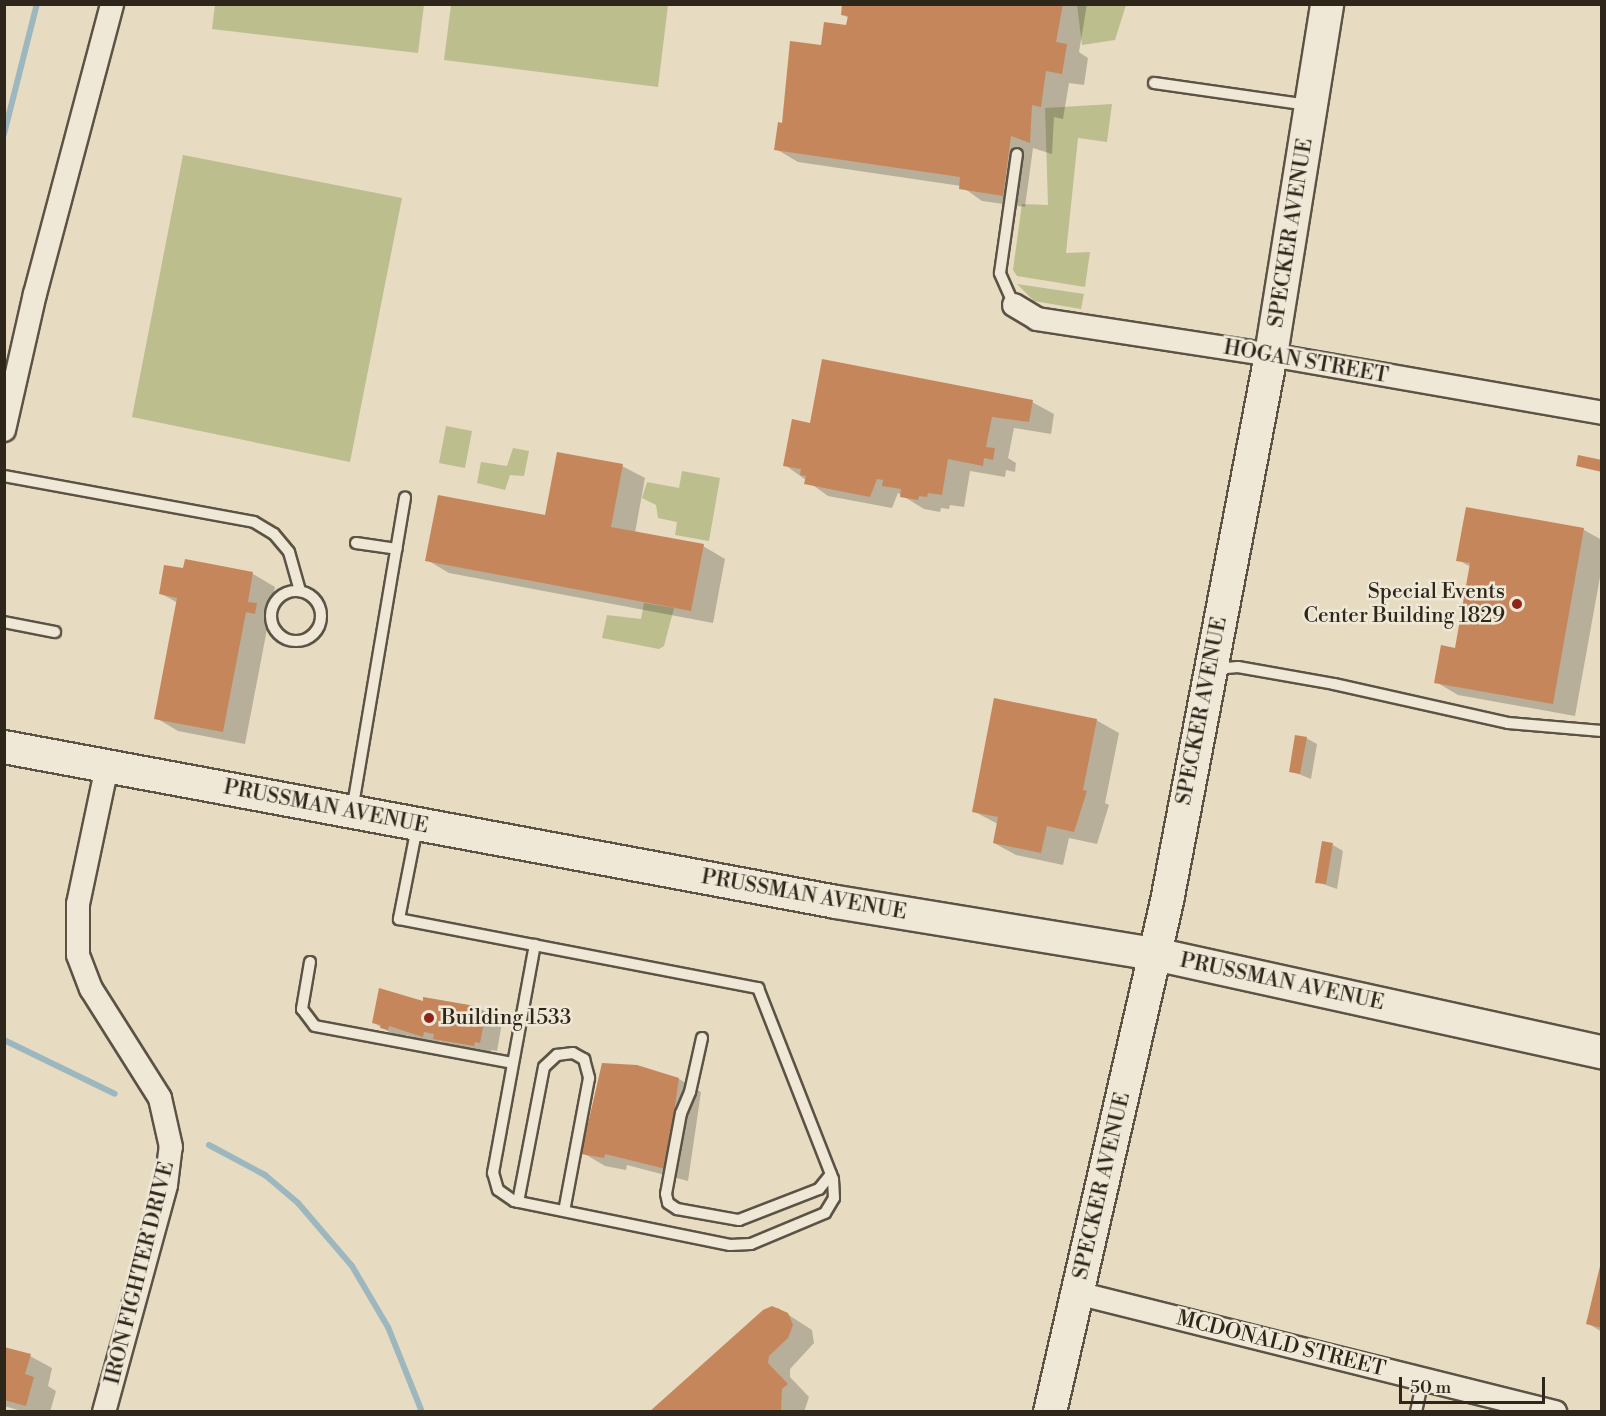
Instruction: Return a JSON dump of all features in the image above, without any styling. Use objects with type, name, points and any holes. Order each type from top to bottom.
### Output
[{"type":"street","points":[[4,430],[35,294],[112,4]]},
{"type":"street","name":"SPECKER AVENUE","points":[[1050,1412],[1155,954],[1271,355],[1328,4]]},
{"type":"street","name":"HOGAN STREET","points":[[1014,305],[1037,319],[1271,355],[1602,413]]},
{"type":"street","name":"PRUSSMAN AVENUE","points":[[4,747],[836,902],[1155,954],[1602,1052]]},
{"type":"street","name":"IRON FIGHTER DRIVE","points":[[104,1412],[166,1185],[171,1147],[159,1098],[91,989],[78,955],[78,904],[107,766]]},
{"type":"street","name":"MCDONALD STREET","points":[[1077,1293],[1555,1412]]},
{"type":"lane","points":[[1154,83],[1312,106]]},
{"type":"lane","points":[[1014,305],[1000,273],[1017,154]]},
{"type":"lane","points":[[4,476],[254,522],[274,534],[289,552],[300,591],[315,600],[320,621],[307,638],[290,640],[275,630],[271,612],[279,597],[300,591]]},
{"type":"lane","points":[[352,812],[405,498]]},
{"type":"lane","points":[[356,543],[397,549]]},
{"type":"lane","points":[[4,621],[55,632]]},
{"type":"lane","points":[[1209,672],[1238,667],[1334,684],[1508,723],[1602,731]]},
{"type":"lane","points":[[418,824],[399,919],[535,945],[758,988],[831,1174],[834,1198],[825,1213],[751,1244],[730,1245],[518,1202],[498,1190],[493,1173],[535,945]]},
{"type":"lane","points":[[310,962],[302,1009],[310,1024],[513,1064]]},
{"type":"lane","points":[[702,1038],[690,1092],[681,1113],[666,1194],[668,1203],[677,1209],[739,1220],[819,1189],[831,1174]]},
{"type":"lane","points":[[518,1202],[544,1067],[557,1055],[573,1053],[584,1059],[590,1078],[564,1211]]},
{"type":"lane","points":[[1416,1412],[1423,1379]]},
{"type":"green space","points":[[215,5],[424,5],[418,53],[212,29]]},
{"type":"green space","points":[[451,5],[668,5],[658,87],[444,60]]},
{"type":"green space","points":[[1077,5],[1126,5],[1115,40],[1082,45]]},
{"type":"green space","points":[[1112,104],[1107,142],[1078,138],[1066,253],[1090,252],[1085,287],[1017,276],[1013,270],[1022,204],[1048,205],[1045,108]]},
{"type":"green space","points":[[183,155],[402,198],[350,462],[132,417]]},
{"type":"green space","points":[[1017,284],[1084,294],[1081,309],[1034,301]]},
{"type":"green space","points":[[446,426],[472,431],[465,468],[439,463]]},
{"type":"green space","points":[[513,448],[529,451],[524,476],[510,475],[505,490],[477,483],[481,462],[507,466]]},
{"type":"green space","points":[[682,471],[720,478],[709,541],[675,535],[677,522],[658,518],[656,505],[642,498],[647,482],[679,488]]},
{"type":"green space","points":[[644,603],[674,608],[664,646],[659,649],[602,638],[607,615],[641,619]]},
{"type":"building","points":[[842,4],[1063,4],[1056,42],[1067,44],[1062,74],[1046,71],[1041,107],[1032,105],[1030,143],[1011,136],[1003,196],[959,189],[960,177],[774,150],[778,122],[782,123],[790,41],[821,45],[824,22],[846,25],[848,16],[841,15]]},
{"type":"building","points":[[822,359],[1033,400],[1029,422],[992,417],[986,447],[995,448],[993,460],[984,458],[983,466],[948,459],[942,495],[928,493],[927,497],[919,496],[918,500],[900,497],[901,489],[882,486],[883,480],[877,479],[870,497],[804,484],[806,476],[800,475],[801,469],[783,466],[792,419],[810,423]]},
{"type":"building","points":[[557,452],[623,464],[611,527],[704,544],[691,611],[425,561],[438,495],[545,515]]},
{"type":"building","points":[[1578,455],[1602,460],[1602,472],[1576,466]]},
{"type":"building","name":"Special Events Center Building 1829","points":[[1466,507],[1584,528],[1553,704],[1434,683],[1441,645],[1455,648],[1470,563],[1456,561]]},
{"type":"building","points":[[185,559],[253,572],[248,602],[257,603],[255,614],[246,612],[223,732],[154,719],[177,598],[159,594],[164,565],[183,568]]},
{"type":"building","points":[[994,698],[1097,719],[1083,790],[1087,791],[1074,832],[1047,826],[1041,853],[993,843],[998,817],[972,812]]},
{"type":"building","points":[[1295,735],[1307,737],[1300,774],[1289,772]]},
{"type":"building","points":[[1322,841],[1333,843],[1326,884],[1315,883]]},
{"type":"building","name":"Building 1533","points":[[379,988],[423,1001],[423,997],[481,1007],[480,1011],[486,1012],[480,1043],[475,1042],[474,1046],[433,1039],[434,1034],[424,1032],[423,1037],[389,1026],[388,1030],[380,1028],[381,1025],[372,1023]]},
{"type":"building","points":[[602,1063],[637,1065],[679,1078],[666,1169],[605,1154],[604,1158],[581,1154]]},
{"type":"building","points":[[1602,1263],[1602,1328],[1586,1324]]},
{"type":"building","points":[[772,1306],[788,1313],[793,1325],[788,1338],[769,1356],[768,1363],[788,1384],[782,1389],[781,1412],[649,1412],[763,1310]]},
{"type":"building","points":[[4,1347],[31,1354],[25,1374],[34,1377],[26,1406],[4,1400]]},
{"type":"waterway","points":[[4,134],[37,4]]},
{"type":"waterway","points":[[4,1040],[115,1094]]},
{"type":"waterway","points":[[209,1145],[265,1175],[298,1203],[352,1266],[388,1327],[422,1412]]},
{"type":"place","name":"Special Events Center Building 1829","points":[[1517,604]]},
{"type":"place","name":"Building 1533","points":[[429,1018]]}]
